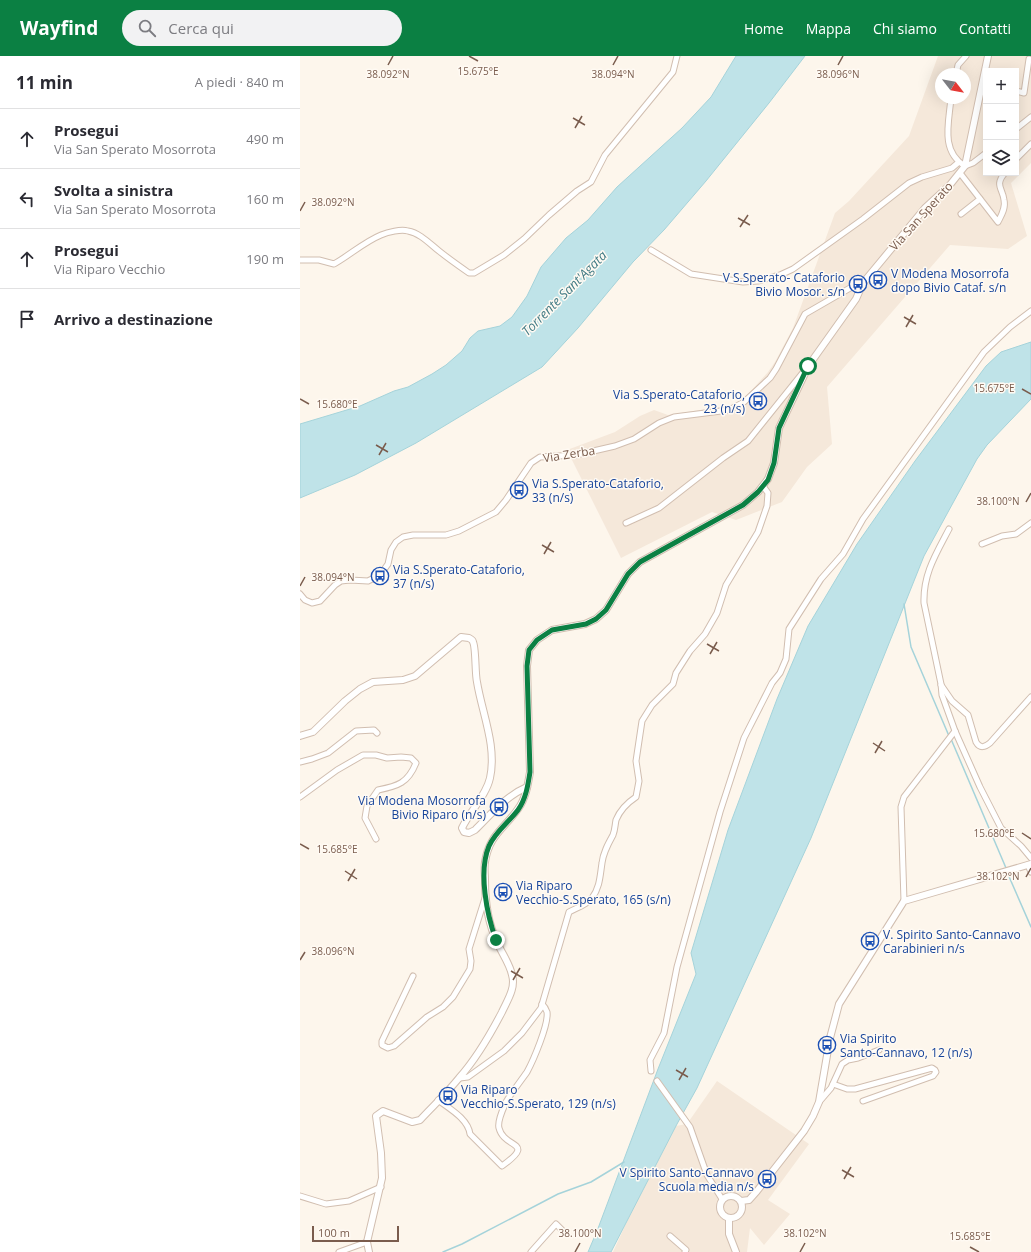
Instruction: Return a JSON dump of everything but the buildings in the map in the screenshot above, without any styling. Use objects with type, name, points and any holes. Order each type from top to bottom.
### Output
[{"type":"street","points":[[300,260],[318,260],[334,264],[382,234],[399,230],[408,230],[431,244],[469,273],[474,273],[504,255],[577,191],[591,182],[605,155],[673,72],[677,56]]},
{"type":"street","points":[[957,68],[958,65],[966,56]]},
{"type":"street","points":[[986,68],[988,56]]},
{"type":"street","points":[[1019,92],[1024,93],[1029,70],[1029,60]]},
{"type":"street","points":[[965,166],[983,88]]},
{"type":"street","points":[[950,104],[947,140],[950,149],[959,162],[965,166]]},
{"type":"street","points":[[1019,127],[1031,117]]},
{"type":"street","points":[[1019,156],[1031,144]]},
{"type":"street","points":[[965,166],[973,163],[983,155]]},
{"type":"street","points":[[652,250],[691,274],[743,282],[758,281],[780,275],[819,251],[909,183],[922,177],[952,168],[959,162]]},
{"type":"street","name":"Via San Sperato","points":[[380,1188],[382,1178],[381,1152],[376,1116],[383,1111],[412,1122],[420,1120],[460,1078],[488,1038],[509,998],[513,985],[512,975],[496,940],[490,922],[485,897],[484,863],[489,846],[503,826],[518,810],[527,787],[530,772],[527,666],[529,650],[537,640],[552,630],[586,624],[596,619],[606,610],[628,574],[640,562],[743,505],[763,486],[768,480],[774,463],[779,428],[808,365],[856,299],[863,283],[925,208],[949,186],[965,166]]},
{"type":"street","points":[[960,173],[998,222],[1004,209],[1004,200],[1000,188],[1000,182],[1003,176]]},
{"type":"street","points":[[961,214],[980,199]]},
{"type":"street","name":"Via Zerba","points":[[300,594],[305,600],[312,603],[320,601],[335,585],[341,581],[350,580],[368,582],[383,571],[388,564],[391,550],[396,542],[403,537],[413,535],[446,535],[459,532],[496,512],[531,463],[540,457],[576,455],[615,446],[634,439],[659,423],[674,417],[729,410],[744,402],[770,378],[805,314],[857,284],[863,283]]},
{"type":"street","points":[[651,1071],[650,1060],[664,1033],[677,967],[720,812],[744,738],[772,683],[780,673],[786,659],[789,629],[821,579],[843,554],[863,519],[984,352],[1010,327],[1031,311]]},
{"type":"street","points":[[626,523],[659,508],[723,458],[748,442],[808,365]]},
{"type":"street","points":[[460,1078],[468,1077],[504,1051],[522,1033],[542,1004],[569,912],[586,904],[592,899],[598,888],[602,873],[604,853],[614,833],[616,821],[621,810],[636,797],[639,781],[636,761],[642,721],[652,705],[672,684],[676,672],[690,651],[705,634],[717,613],[726,585],[758,532],[767,506],[768,493],[763,486]]},
{"type":"street","points":[[982,544],[1002,536],[1016,534],[1031,523]]},
{"type":"street","points":[[949,529],[929,568],[924,592],[924,603],[942,695],[954,732],[1001,828],[1021,846],[1031,858]]},
{"type":"street","points":[[300,736],[313,732],[345,701],[372,682],[403,680],[415,676],[461,637],[469,638],[474,643],[476,681],[489,734],[492,758],[490,778],[486,790],[464,824],[462,828],[464,832],[469,833],[475,830],[507,799],[516,792],[527,787]]},
{"type":"street","points":[[941,684],[952,701],[968,715],[978,746],[982,748],[986,747],[990,743],[1031,697]]},
{"type":"street","points":[[300,762],[328,753],[356,731],[374,730],[377,733]]},
{"type":"street","points":[[819,1102],[830,1038],[839,1004],[904,901],[901,807],[904,797],[954,732]]},
{"type":"street","points":[[300,797],[337,770],[363,754],[387,758],[411,758],[416,764],[411,775],[403,782],[392,787],[378,790],[368,806],[365,818],[376,839]]},
{"type":"street","points":[[904,901],[1029,864],[1031,872]]},
{"type":"street","points":[[413,976],[382,1040],[382,1045],[388,1048],[394,1046],[427,1017],[444,1007],[453,997],[470,969],[470,949],[485,897]]},
{"type":"street","points":[[438,1100],[459,1117],[469,1128],[470,1134],[502,1166],[518,1153],[517,1145],[503,1138],[498,1127],[500,1116],[507,1101],[527,1071],[546,1027],[547,1011],[542,1004]]},
{"type":"street","points":[[741,1201],[749,1200],[757,1192],[804,1131],[819,1102],[832,1084],[842,1064],[848,1060],[879,1050]]},
{"type":"street","points":[[832,1084],[847,1089],[855,1089],[932,1068],[936,1072],[933,1076],[863,1101]]},
{"type":"street","points":[[657,1081],[690,1128],[707,1175],[722,1199]]},
{"type":"street","points":[[300,1196],[326,1204],[349,1201],[380,1188]]},
{"type":"street","points":[[369,1252],[367,1242],[380,1188]]},
{"type":"street","points":[[732,1195],[741,1201],[741,1211],[734,1218],[729,1218],[721,1213],[719,1208],[722,1199],[726,1196],[732,1195]]},
{"type":"street","points":[[729,1218],[729,1234],[736,1252]]},
{"type":"street","points":[[531,1252],[556,1224],[562,1230]]},
{"type":"street","points":[[670,1236],[686,1251]]},
{"type":"street","points":[[339,1252],[367,1242]]},
{"type":"shaded area","points":[[938,56],[1031,56],[1031,163],[1019,175],[1019,68],[983,68],[983,176],[1018,176],[1011,183],[1027,236],[1008,249],[950,245],[827,387],[832,444],[807,467],[782,502],[736,520],[712,512],[621,558],[567,450],[615,432],[640,416],[654,410],[668,415],[732,405],[741,402],[775,362],[793,328],[835,213],[849,201],[909,136]]},
{"type":"shaded area","points":[[717,1081],[809,1144],[768,1200],[790,1214],[764,1245],[750,1228],[747,1252],[613,1252],[670,1127],[687,1124]]},
{"type":"water","name":"Torrente Sant'Agata","points":[[736,56],[805,56],[706,181],[664,230],[633,262],[578,328],[542,367],[416,443],[355,475],[300,498],[300,424],[360,406],[394,391],[408,387],[446,365],[462,351],[470,338],[478,331],[500,326],[512,317],[527,296],[541,267],[566,238],[588,220],[617,187],[682,128],[711,97]]},
{"type":"water","points":[[1031,342],[1031,399],[987,445],[977,459],[924,556],[811,838],[697,1088],[611,1252],[588,1252],[696,974],[691,953],[728,830],[777,699],[808,626],[857,544],[915,461],[986,366],[1001,352]]},
{"type":"waterway","points":[[904,604],[911,647],[949,736]]},
{"type":"waterway","points":[[951,739],[1006,868]]},
{"type":"waterway","points":[[1007,872],[1031,927]]},
{"type":"waterway","points":[[443,1252],[462,1244],[558,1194],[591,1182],[624,1162]]},
{"type":"place","name":"V Modena Mosorrofa dopo Bivio Cataf. s/n","points":[[878,280]]},
{"type":"place","name":"V S.Sperato- Cataforio Bivio Mosor. s/n","points":[[858,284]]},
{"type":"place","name":"Via S.Sperato-Cataforio, 23 (n/s)","points":[[758,401]]},
{"type":"place","name":"Via S.Sperato-Cataforio, 33 (n/s)","points":[[519,490]]},
{"type":"place","name":"Via S.Sperato-Cataforio, 37 (n/s)","points":[[380,576]]},
{"type":"place","name":"Via Modena Mosorrofa Bivio Riparo (n/s)","points":[[499,807]]},
{"type":"place","name":"Via Riparo Vecchio-S.Sperato, 165 (s/n)","points":[[503,892]]},
{"type":"place","name":"V. Spirito Santo-Cannavo Carabinieri n/s","points":[[870,941]]},
{"type":"place","name":"Via Spirito Santo-Cannavo, 12 (n/s)","points":[[827,1045]]},
{"type":"place","name":"Via Riparo Vecchio-S.Sperato, 129 (n/s)","points":[[448,1096]]},
{"type":"place","name":"V Spirito Santo-Cannavo Scuola media n/s","points":[[767,1179]]},
{"type":"route","points":[[496,940],[490,922],[485,897],[484,863],[489,846],[503,826],[518,810],[527,787],[530,772],[527,666],[529,650],[537,640],[552,630],[586,624],[596,619],[606,610],[628,574],[640,562],[743,505],[758,492],[768,480],[774,463],[779,428],[808,366]]}]
